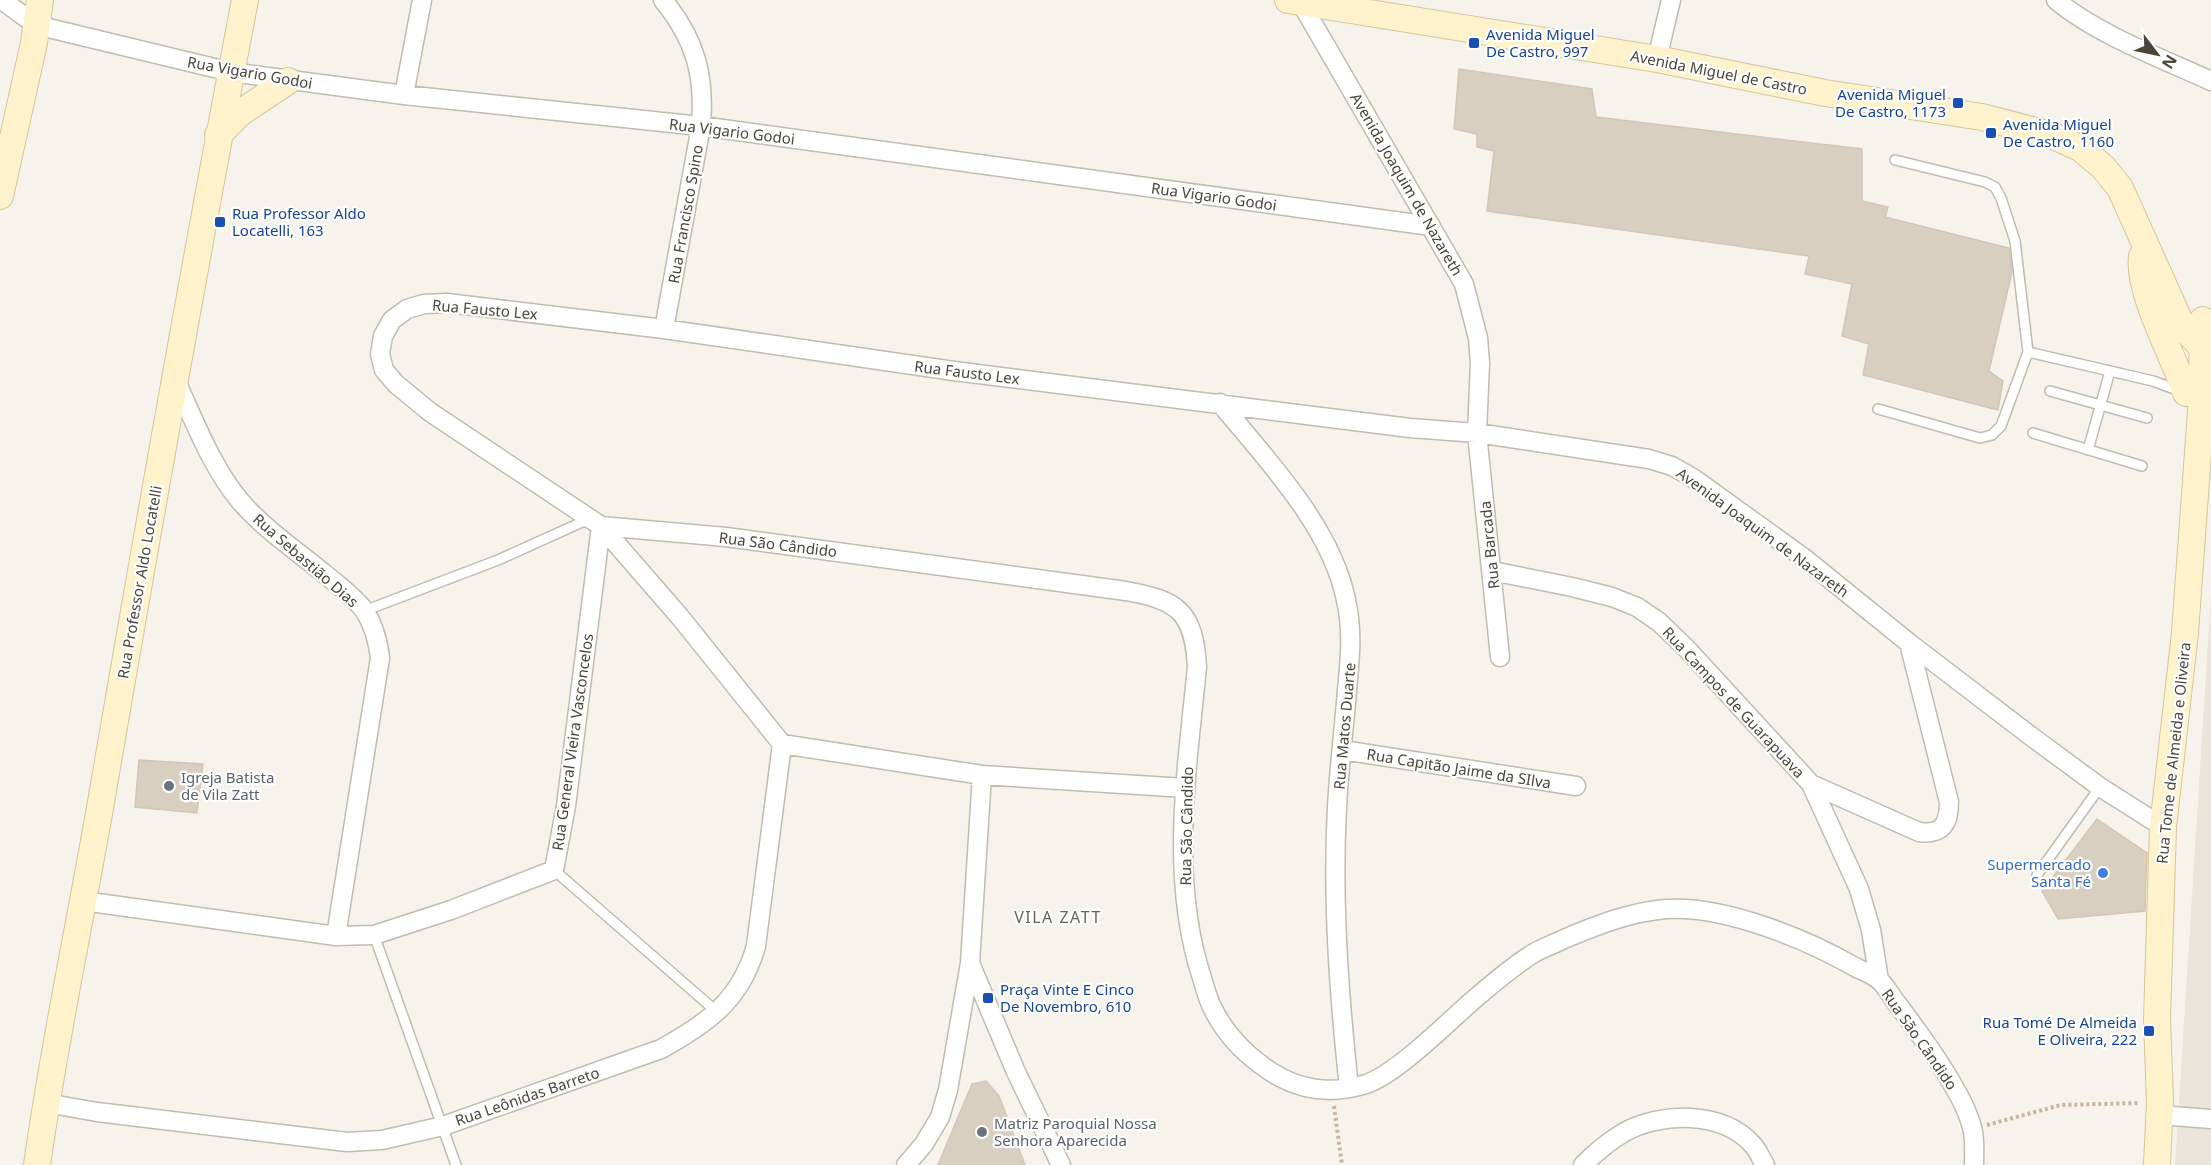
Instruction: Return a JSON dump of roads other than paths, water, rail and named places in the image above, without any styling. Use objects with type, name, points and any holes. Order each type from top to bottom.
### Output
[{"type":"street","points":[[0,196],[38,12],[2,0]]},
{"type":"street","name":"Rua Professor Aldo Locatelli","points":[[37,1165],[174,378],[244,0]]},
{"type":"street","points":[[404,95],[422,0]]},
{"type":"street","name":"Rua Francisco Spino","points":[[663,0],[690,42],[699,69],[703,99],[701,126],[664,329]]},
{"type":"street","points":[[1657,59],[1671,0]]},
{"type":"street","points":[[2056,0],[2088,22],[2138,48],[2211,81]]},
{"type":"street","name":"Avenida Miguel de Castro","points":[[1294,1],[1657,59],[1825,93],[1982,117],[2051,135],[2080,148],[2103,166],[2120,188],[2142,235],[2202,334]]},
{"type":"street","name":"Avenida Joaquim de Nazareth","points":[[1294,1],[1464,284],[1479,338],[1477,433],[1648,459],[1672,466],[1693,478],[1804,558],[1909,643],[2100,788],[2163,826]]},
{"type":"street","name":"Rua Vigario Godoi","points":[[38,12],[231,72],[288,81],[701,126],[1431,226]]},
{"type":"street","points":[[218,135],[240,113],[288,81]]},
{"type":"street","points":[[2142,235],[2140,267],[2145,290],[2186,393]]},
{"type":"street","name":"Avenida Miguel de Castro","points":[[2142,235],[2164,260],[2187,299],[2202,334]]},
{"type":"street","name":"Rua Fausto Lex","points":[[782,744],[680,617],[595,523],[413,399],[396,384],[384,370],[380,354],[384,336],[392,320],[407,309],[424,304],[447,303],[664,329],[954,371],[1410,428],[1477,433]]},
{"type":"street","name":"Rua Tome de Almeida e Oliveira","points":[[2202,334],[2186,393],[2188,416],[2204,452]]},
{"type":"street","name":"Rua Tome de Almeida e Oliveira","points":[[2157,1165],[2160,1109],[2157,1018],[2163,826],[2204,452],[2202,334]]},
{"type":"street","name":"Rua Sebastião Dias","points":[[174,378],[216,465],[239,500],[263,525],[339,586],[364,611],[374,628],[380,658],[336,936]]},
{"type":"street","name":"Rua Matos Duarte","points":[[1220,404],[1298,498],[1331,555],[1346,598],[1351,639],[1337,806],[1335,871],[1341,1089]]},
{"type":"street","name":"Rua Barcada","points":[[1477,433],[1500,657]]},
{"type":"street","name":"Rua São Cândido","points":[[595,523],[773,543],[1126,591],[1165,600],[1176,606],[1185,617],[1196,648],[1197,667],[1183,827],[1185,893],[1195,955],[1212,1008],[1230,1037],[1274,1075],[1314,1090],[1341,1089],[1367,1084],[1382,1078],[1500,977],[1536,952],[1614,918],[1672,909],[1727,916],[1790,934],[1879,980],[1949,1078],[1965,1107],[1973,1131],[1974,1165]]},
{"type":"street","name":"Rua General Vieira Vasconcelos","points":[[83,901],[336,936],[374,935],[451,910],[554,870],[566,806],[595,523]]},
{"type":"street","name":"Rua Campos de Guarapuava","points":[[1492,571],[1572,587],[1612,597],[1637,607],[1659,622],[1687,650],[1811,784],[1860,889],[1871,930],[1879,980]]},
{"type":"street","points":[[1811,784],[1919,832],[1929,833],[1945,825],[1949,816],[1949,801],[1909,643]]},
{"type":"street","points":[[782,744],[982,775],[1185,788]]},
{"type":"street","name":"Rua Leônidas Barreto","points":[[46,1103],[97,1112],[347,1142],[382,1140],[443,1126],[661,1049],[690,1033],[718,1012],[743,982],[751,964],[756,946],[782,744]]},
{"type":"street","name":"Rua Capitão Jaime da SIlva","points":[[1342,750],[1576,786]]},
{"type":"street","points":[[906,1165],[924,1143],[940,1117],[949,1081],[970,963],[982,775]]},
{"type":"street","points":[[970,963],[1016,1072],[1061,1165]]},
{"type":"street","points":[[2160,1109],[2211,1119]]},
{"type":"street","points":[[1582,1165],[1623,1133],[1664,1119],[1691,1118],[1724,1126],[1741,1134],[1754,1145],[1765,1165]]},
{"type":"lane","points":[[1878,409],[1980,438],[1992,435],[2001,426],[2028,352],[2017,248],[2001,198],[1995,187],[1985,182],[1895,160]]},
{"type":"lane","points":[[2028,352],[2153,381],[2186,393]]},
{"type":"lane","points":[[2088,450],[2110,371]]},
{"type":"lane","points":[[2050,392],[2147,418]]},
{"type":"lane","points":[[2033,433],[2142,466]]},
{"type":"lane","points":[[364,611],[595,523]]},
{"type":"lane","points":[[2037,875],[2100,788]]},
{"type":"lane","points":[[554,870],[718,1012]]},
{"type":"lane","points":[[374,935],[382,964],[456,1165]]},
{"type":"place","name":"Avenida Miguel De Castro, 997","points":[[1474,43]]},
{"type":"place","name":"Avenida Miguel De Castro, 1173","points":[[1958,103]]},
{"type":"place","name":"Avenida Miguel De Castro, 1160","points":[[1991,133]]},
{"type":"place","name":"Rua Professor Aldo Locatelli, 163","points":[[220,222]]},
{"type":"place","name":"Igreja Batista de Vila Zatt","points":[[169,786]]},
{"type":"place","name":"Supermercado Santa Fé","points":[[2103,873]]},
{"type":"place","name":"Praça Vinte E Cinco De Novembro, 610","points":[[988,998]]},
{"type":"place","name":"Rua Tomé De Almeida E Oliveira, 222","points":[[2149,1031]]},
{"type":"place","name":"Matriz Paroquial Nossa Senhora Aparecida","points":[[982,1132]]},
{"type":"district","name":"VILA ZATT","points":[[1058,917]]}]
